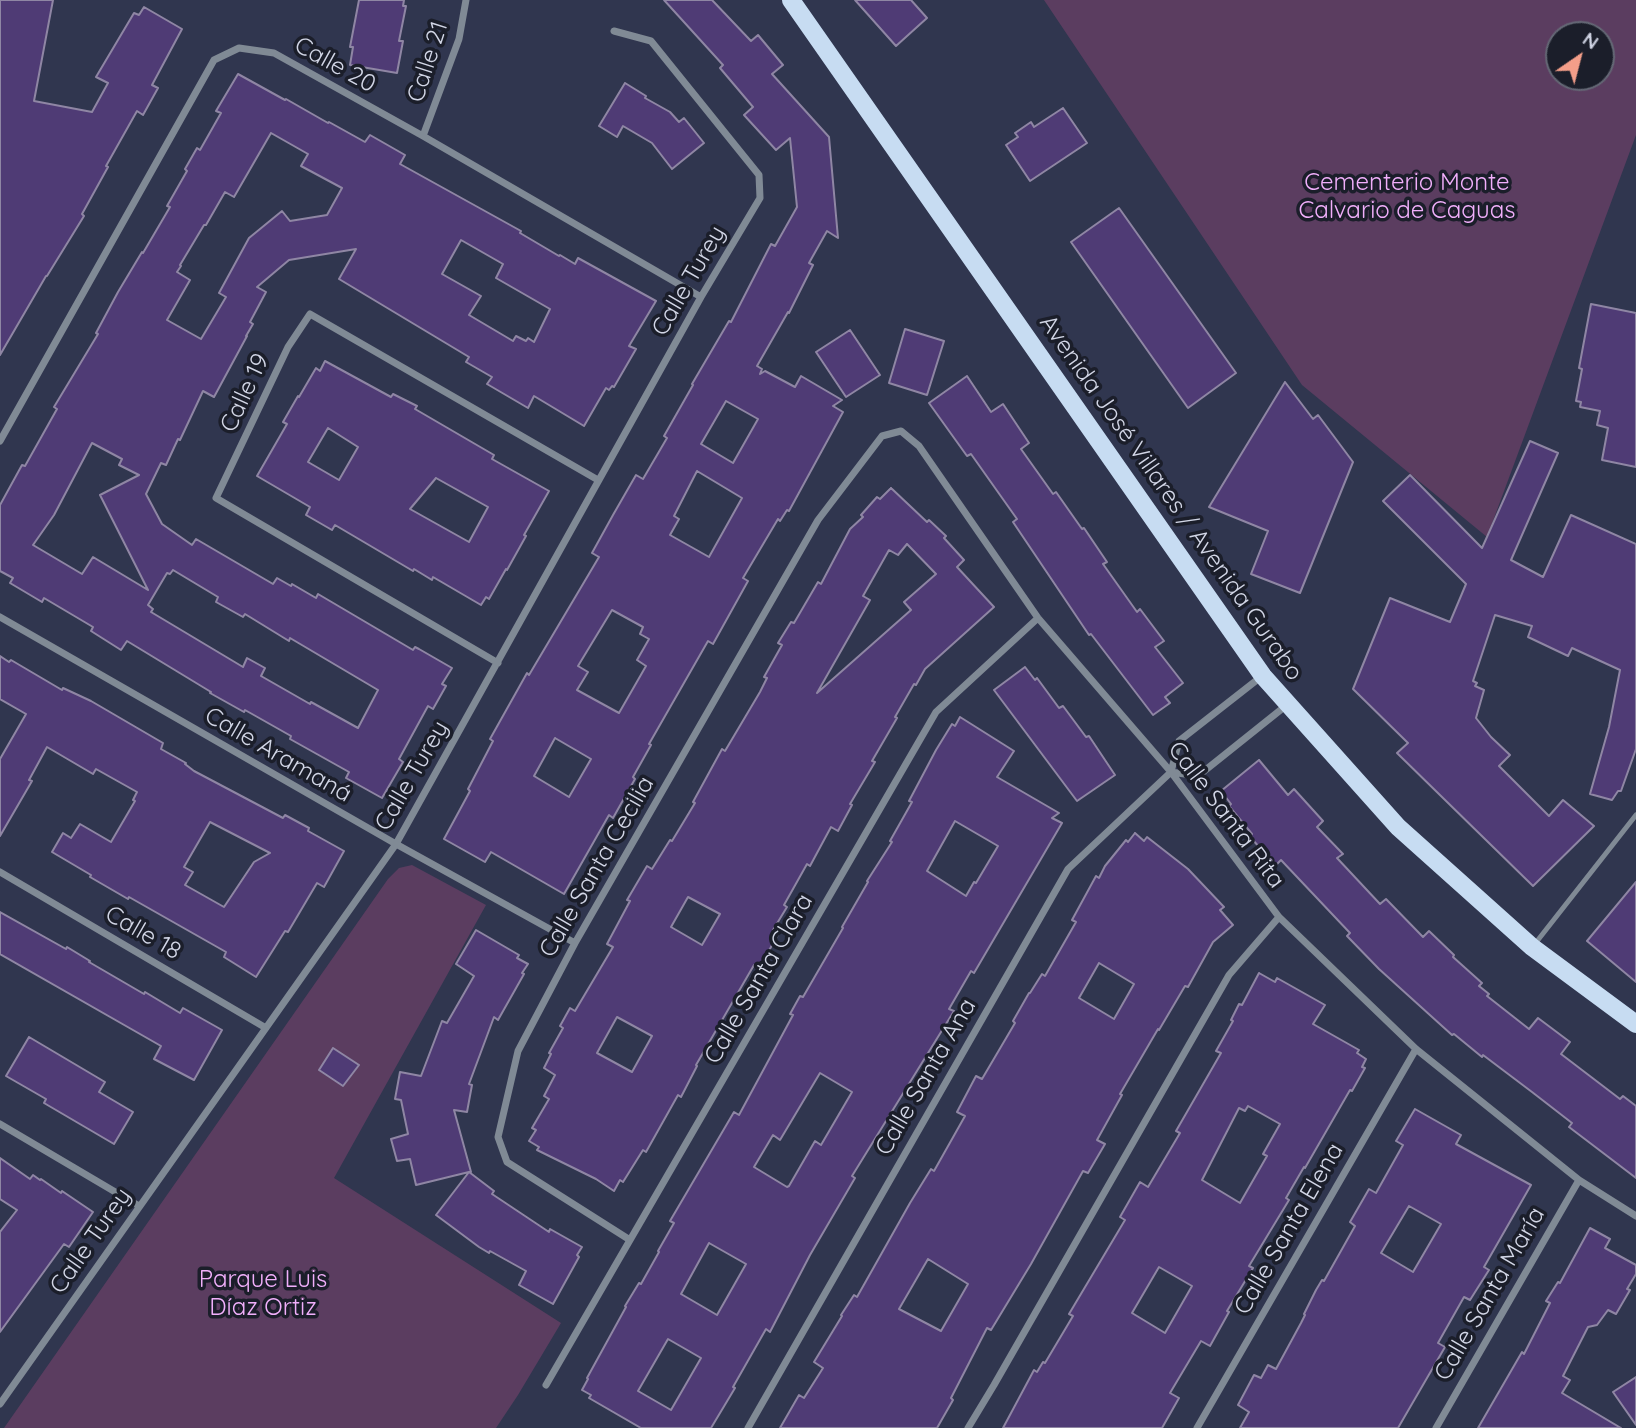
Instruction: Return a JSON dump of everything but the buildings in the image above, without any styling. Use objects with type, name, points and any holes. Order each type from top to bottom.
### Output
[{"type":"main road","name":"Avenida José Villares / Avenida Gurabo","points":[[791,0],[1262,676],[1398,827],[1532,947],[1636,1024]]},
{"type":"street","name":"Calle 21","points":[[423,136],[459,39],[466,0]]},
{"type":"street","name":"Calle Turey","points":[[0,1404],[396,844],[701,297],[760,198],[759,175],[651,40],[614,31]]},
{"type":"street","name":"Calle 20","points":[[0,441],[214,60],[239,48],[274,53],[701,297]]},
{"type":"street","name":"Calle 19","points":[[498,663],[216,498],[288,347],[310,314],[598,480]]},
{"type":"street","name":"Calle Santa Rita","points":[[848,481],[882,436],[901,431],[919,446],[1038,618],[1171,772],[1279,917],[1416,1048],[1578,1180],[1636,1216]]},
{"type":"street","name":"Calle Santa Cecilia","points":[[630,1240],[507,1162],[498,1137],[518,1051],[575,943],[818,520],[848,481]]},
{"type":"street","name":"Calle Aramaná","points":[[0,618],[575,943]]},
{"type":"street","name":"Calle Santa Clara","points":[[546,1385],[936,712],[1038,618]]},
{"type":"street","name":"Calle Santa Ana","points":[[748,1428],[1068,869],[1171,772],[1179,741],[1262,676]]},
{"type":"street","points":[[1171,772],[1198,776],[1287,704]]},
{"type":"street","name":"Calle 18","points":[[0,872],[267,1028]]},
{"type":"street","points":[[968,1428],[1229,975],[1279,917]]},
{"type":"street","name":"Calle Santa Elena","points":[[1196,1428],[1416,1048]]},
{"type":"street","points":[[0,1124],[139,1206]]},
{"type":"street","name":"Calle Santa María","points":[[1436,1428],[1578,1180]]},
{"type":"lane","points":[[1532,947],[1636,815]]},
{"type":"green space","name":"Cementerio Monte Calvario de Caguas","points":[[1044,0],[1636,0],[1636,135],[1487,537],[1302,385]]},
{"type":"green space","name":"Parque Luis Díaz Ortiz","points":[[412,865],[486,905],[334,1178],[561,1323],[496,1428],[4,1428],[388,879],[399,868]]}]
